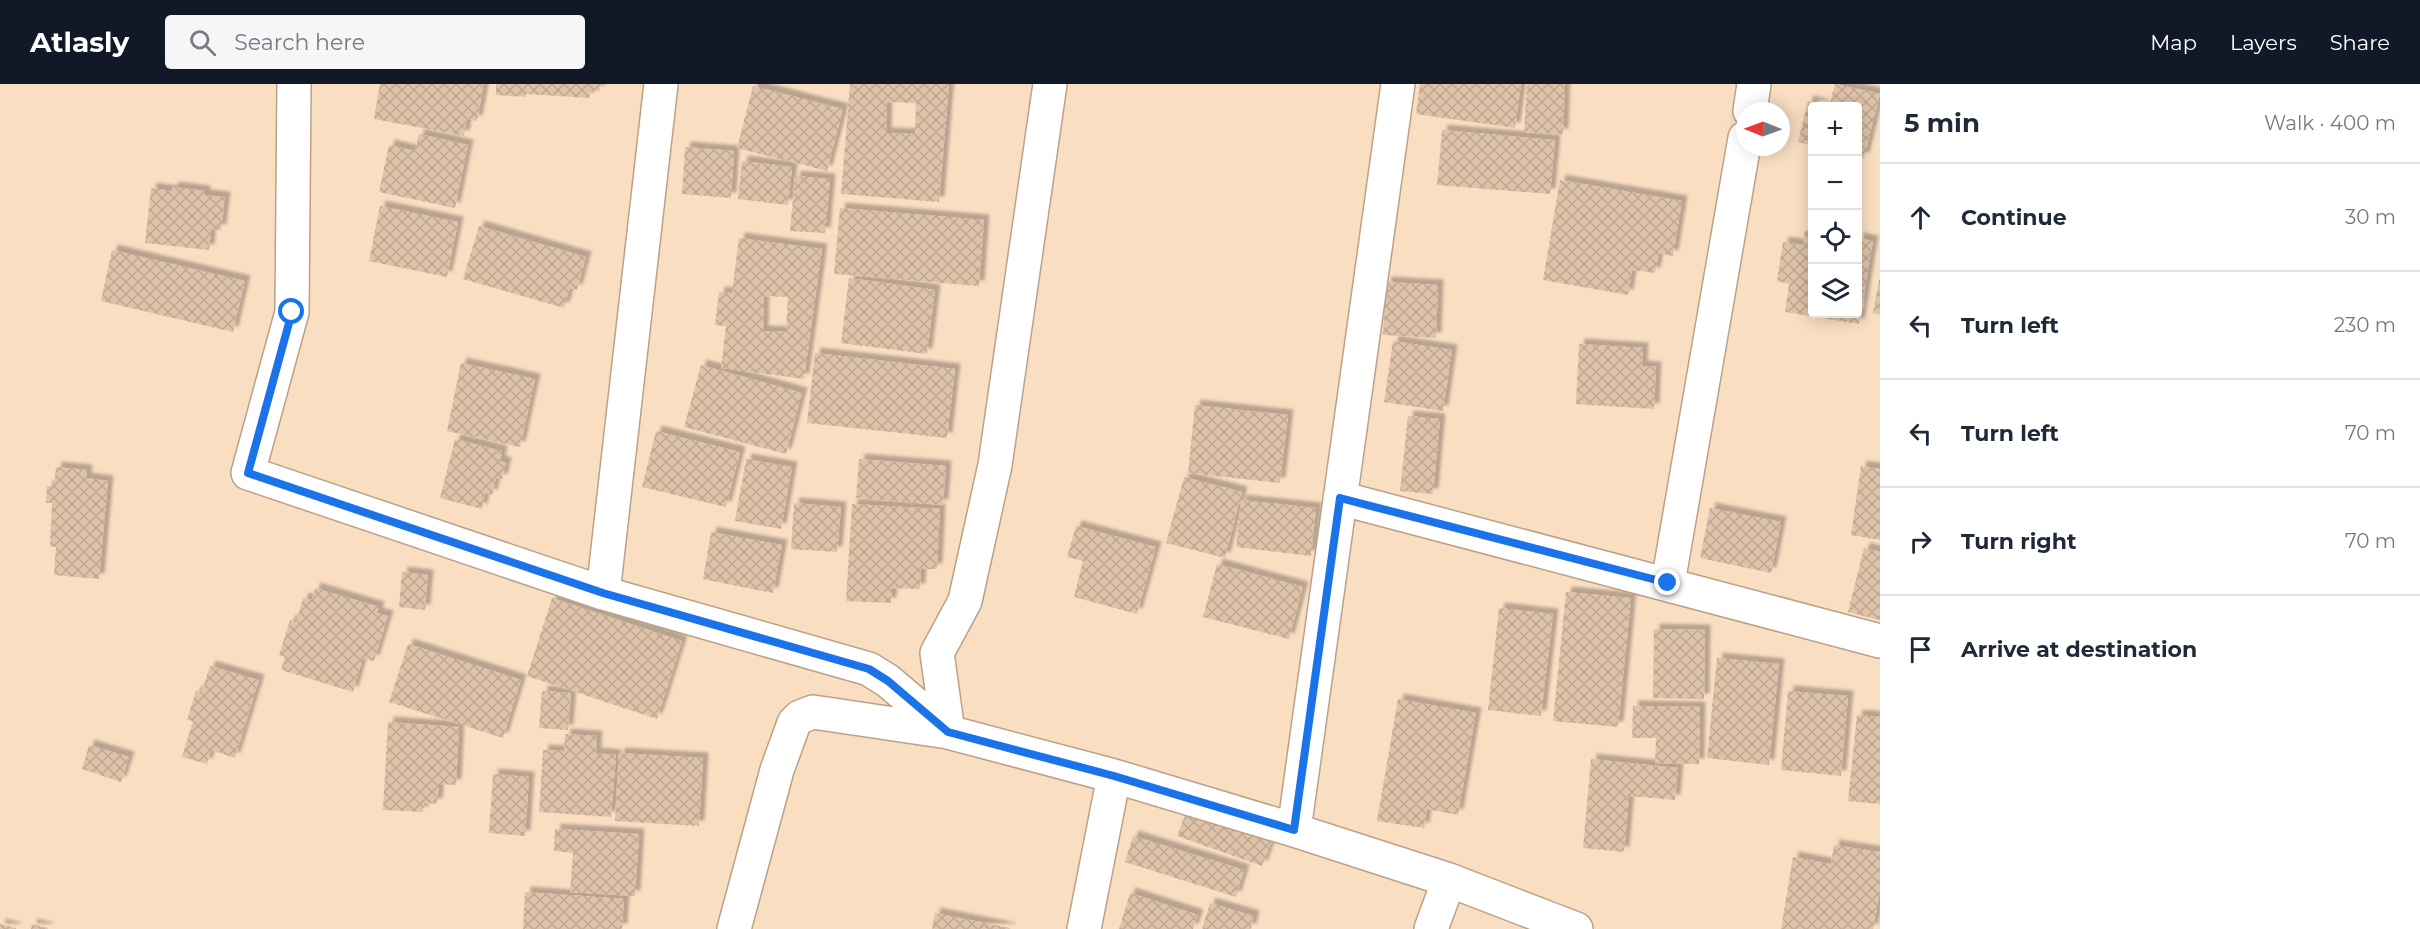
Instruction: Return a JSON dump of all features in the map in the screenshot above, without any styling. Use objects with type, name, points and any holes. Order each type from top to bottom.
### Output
[{"type":"street","points":[[294,84],[292,312],[248,473],[603,593],[869,669],[888,681],[948,732]]},
{"type":"street","points":[[603,593],[661,84]]},
{"type":"street","points":[[948,732],[937,653],[965,601],[995,465],[1050,84]]},
{"type":"street","points":[[1294,830],[1398,84]]},
{"type":"street","points":[[1751,102],[1754,84]]},
{"type":"street","points":[[1668,583],[1742,156]]},
{"type":"street","points":[[1340,498],[1880,641]]},
{"type":"street","points":[[734,929],[777,770],[794,723],[800,717],[813,712],[948,732],[1114,776],[1449,880],[1576,929]]},
{"type":"street","points":[[1084,929],[1114,776]]},
{"type":"street","points":[[1431,929],[1449,880]]},
{"type":"building","points":[[380,84],[484,84],[477,121],[467,119],[464,136],[374,119]]},
{"type":"building","points":[[496,84],[600,84],[600,91],[590,90],[589,98],[526,94],[526,97],[496,95]]},
{"type":"building","points":[[850,84],[949,84],[939,202],[841,194]],"holes":[[[887,102],[916,103],[915,134],[886,133]]]},
{"type":"building","points":[[1420,84],[1521,84],[1515,128],[1416,114]]},
{"type":"building","points":[[1527,84],[1565,84],[1563,134],[1524,132]]},
{"type":"building","points":[[1835,84],[1880,94],[1864,158],[1862,158],[1862,102],[1830,102]]},
{"type":"building","points":[[753,86],[843,109],[827,171],[737,148]]},
{"type":"building","points":[[1808,101],[1812,102],[1808,102],[1808,145],[1798,142]]},
{"type":"building","points":[[1442,130],[1555,140],[1550,194],[1437,185]]},
{"type":"building","points":[[419,134],[468,145],[455,208],[379,192],[389,145],[415,151]]},
{"type":"building","points":[[685,147],[734,151],[731,198],[682,194]]},
{"type":"building","points":[[742,161],[792,167],[788,205],[738,199]]},
{"type":"building","points":[[795,176],[830,179],[825,233],[790,231]]},
{"type":"building","points":[[1560,180],[1682,201],[1673,256],[1659,253],[1655,273],[1632,270],[1628,295],[1543,280]]},
{"type":"building","points":[[173,187],[205,191],[205,195],[225,197],[221,230],[211,229],[209,250],[145,243],[151,188],[172,191]]},
{"type":"building","points":[[380,206],[458,222],[447,277],[369,261]]},
{"type":"building","points":[[840,208],[984,220],[979,286],[834,274]]},
{"type":"building","points":[[479,226],[586,257],[577,290],[570,288],[564,308],[463,279]]},
{"type":"building","points":[[1805,230],[1808,230],[1808,316],[1785,312],[1789,284],[1777,281],[1783,242],[1803,245]]},
{"type":"building","points":[[739,238],[822,249],[804,379],[721,368],[726,326],[715,325],[719,292],[732,293]],"holes":[[[764,296],[788,297],[786,332],[763,331]]]},
{"type":"building","points":[[1862,239],[1873,241],[1862,306]]},
{"type":"building","points":[[112,250],[245,281],[233,332],[101,301]]},
{"type":"building","points":[[849,278],[935,290],[927,354],[841,343]]},
{"type":"building","points":[[1880,280],[1880,315],[1873,313]]},
{"type":"building","points":[[1386,282],[1438,285],[1436,338],[1383,335]]},
{"type":"building","points":[[1822,318],[1860,318],[1859,324]]},
{"type":"building","points":[[1393,341],[1452,350],[1443,411],[1384,402]]},
{"type":"building","points":[[1579,344],[1643,348],[1642,366],[1656,367],[1654,409],[1576,404]]},
{"type":"building","points":[[815,353],[955,369],[947,438],[807,423]]},
{"type":"building","points":[[461,363],[535,379],[520,447],[447,431]]},
{"type":"building","points":[[701,365],[802,393],[786,454],[684,427]]},
{"type":"building","points":[[1195,405],[1288,415],[1280,483],[1188,473]]},
{"type":"building","points":[[1408,416],[1440,419],[1433,494],[1400,491]]},
{"type":"building","points":[[656,431],[740,452],[726,507],[642,487]]},
{"type":"building","points":[[455,439],[502,451],[500,461],[506,463],[502,480],[496,478],[492,495],[485,493],[482,509],[440,498]]},
{"type":"building","points":[[746,459],[792,467],[781,529],[735,521]]},
{"type":"building","points":[[859,459],[946,466],[943,505],[856,498]]},
{"type":"building","points":[[1861,466],[1880,469],[1880,540],[1851,535]]},
{"type":"building","points":[[56,467],[87,470],[86,478],[108,481],[99,579],[54,575],[56,547],[50,546],[52,503],[46,503],[47,486],[54,486]]},
{"type":"building","points":[[1184,477],[1242,492],[1225,558],[1166,543]]},
{"type":"building","points":[[1241,500],[1316,508],[1311,556],[1236,547]]},
{"type":"building","points":[[794,503],[841,507],[837,552],[791,549]]},
{"type":"building","points":[[852,504],[940,509],[937,569],[921,569],[920,589],[892,588],[891,603],[846,601]]},
{"type":"building","points":[[1710,508],[1781,522],[1771,573],[1700,558]]},
{"type":"building","points":[[1076,526],[1156,547],[1137,614],[1074,597],[1083,561],[1067,557]]},
{"type":"building","points":[[711,532],[782,545],[773,593],[703,579]]},
{"type":"building","points":[[1864,548],[1880,552],[1880,620],[1848,612]]},
{"type":"building","points":[[1217,564],[1303,587],[1289,639],[1203,617]]},
{"type":"building","points":[[402,572],[428,575],[425,610],[399,607]]},
{"type":"building","points":[[315,588],[379,607],[377,613],[388,616],[374,661],[363,658],[353,692],[281,670],[285,657],[279,655],[290,620],[296,623],[303,598],[312,600]]},
{"type":"building","points":[[1566,592],[1631,598],[1618,727],[1553,721]]},
{"type":"building","points":[[552,598],[682,641],[657,719],[527,676]]},
{"type":"building","points":[[1499,608],[1553,614],[1541,716],[1488,710]]},
{"type":"building","points":[[1654,629],[1705,630],[1704,699],[1653,698]]},
{"type":"building","points":[[408,644],[521,680],[503,738],[389,702]]},
{"type":"building","points":[[1717,658],[1779,664],[1769,765],[1707,758]]},
{"type":"building","points":[[210,666],[259,680],[235,758],[211,750],[207,764],[182,757],[193,721],[187,720],[196,691],[201,693]]},
{"type":"building","points":[[542,691],[571,693],[568,730],[539,728]]},
{"type":"building","points":[[1788,691],[1848,696],[1841,776],[1781,770]]},
{"type":"building","points":[[1398,699],[1476,713],[1458,815],[1427,809],[1424,828],[1377,821]]},
{"type":"building","points":[[1633,706],[1700,707],[1699,764],[1655,763],[1656,738],[1632,738]]},
{"type":"building","points":[[1857,715],[1880,717],[1880,804],[1848,801]]},
{"type":"building","points":[[388,722],[459,727],[456,785],[439,784],[437,804],[424,803],[423,812],[383,810]]},
{"type":"building","points":[[565,734],[597,736],[596,753],[616,755],[611,817],[539,812],[543,750],[564,751]]},
{"type":"building","points":[[89,745],[129,757],[121,782],[82,769]]},
{"type":"building","points":[[619,753],[703,758],[699,826],[615,821]]},
{"type":"building","points":[[1591,759],[1678,768],[1675,800],[1629,796],[1624,852],[1583,848]]},
{"type":"building","points":[[493,774],[529,777],[525,836],[489,833]]},
{"type":"building","points":[[1187,810],[1272,840],[1262,866],[1177,836]]},
{"type":"building","points":[[555,829],[639,834],[635,896],[570,892],[573,853],[554,851]]},
{"type":"building","points":[[1133,836],[1244,870],[1236,897],[1125,862]]},
{"type":"building","points":[[1834,845],[1880,852],[1880,890],[1873,929],[1781,929],[1793,857],[1831,864]]},
{"type":"building","points":[[525,892],[624,899],[622,929],[523,929]]},
{"type":"building","points":[[1130,893],[1198,915],[1193,929],[1119,929]]},
{"type":"building","points":[[1210,903],[1254,916],[1251,929],[1202,929]]},
{"type":"building","points":[[935,913],[1010,928],[1010,929],[932,929]]},
{"type":"building","points":[[0,924],[16,928],[16,929],[0,929]]},
{"type":"building","points":[[32,924],[48,928],[48,929],[31,929]]},
{"type":"route","points":[[292,312],[248,473],[603,593],[869,669],[888,681],[948,732],[1114,776],[1294,830],[1340,498],[1668,583]]}]
